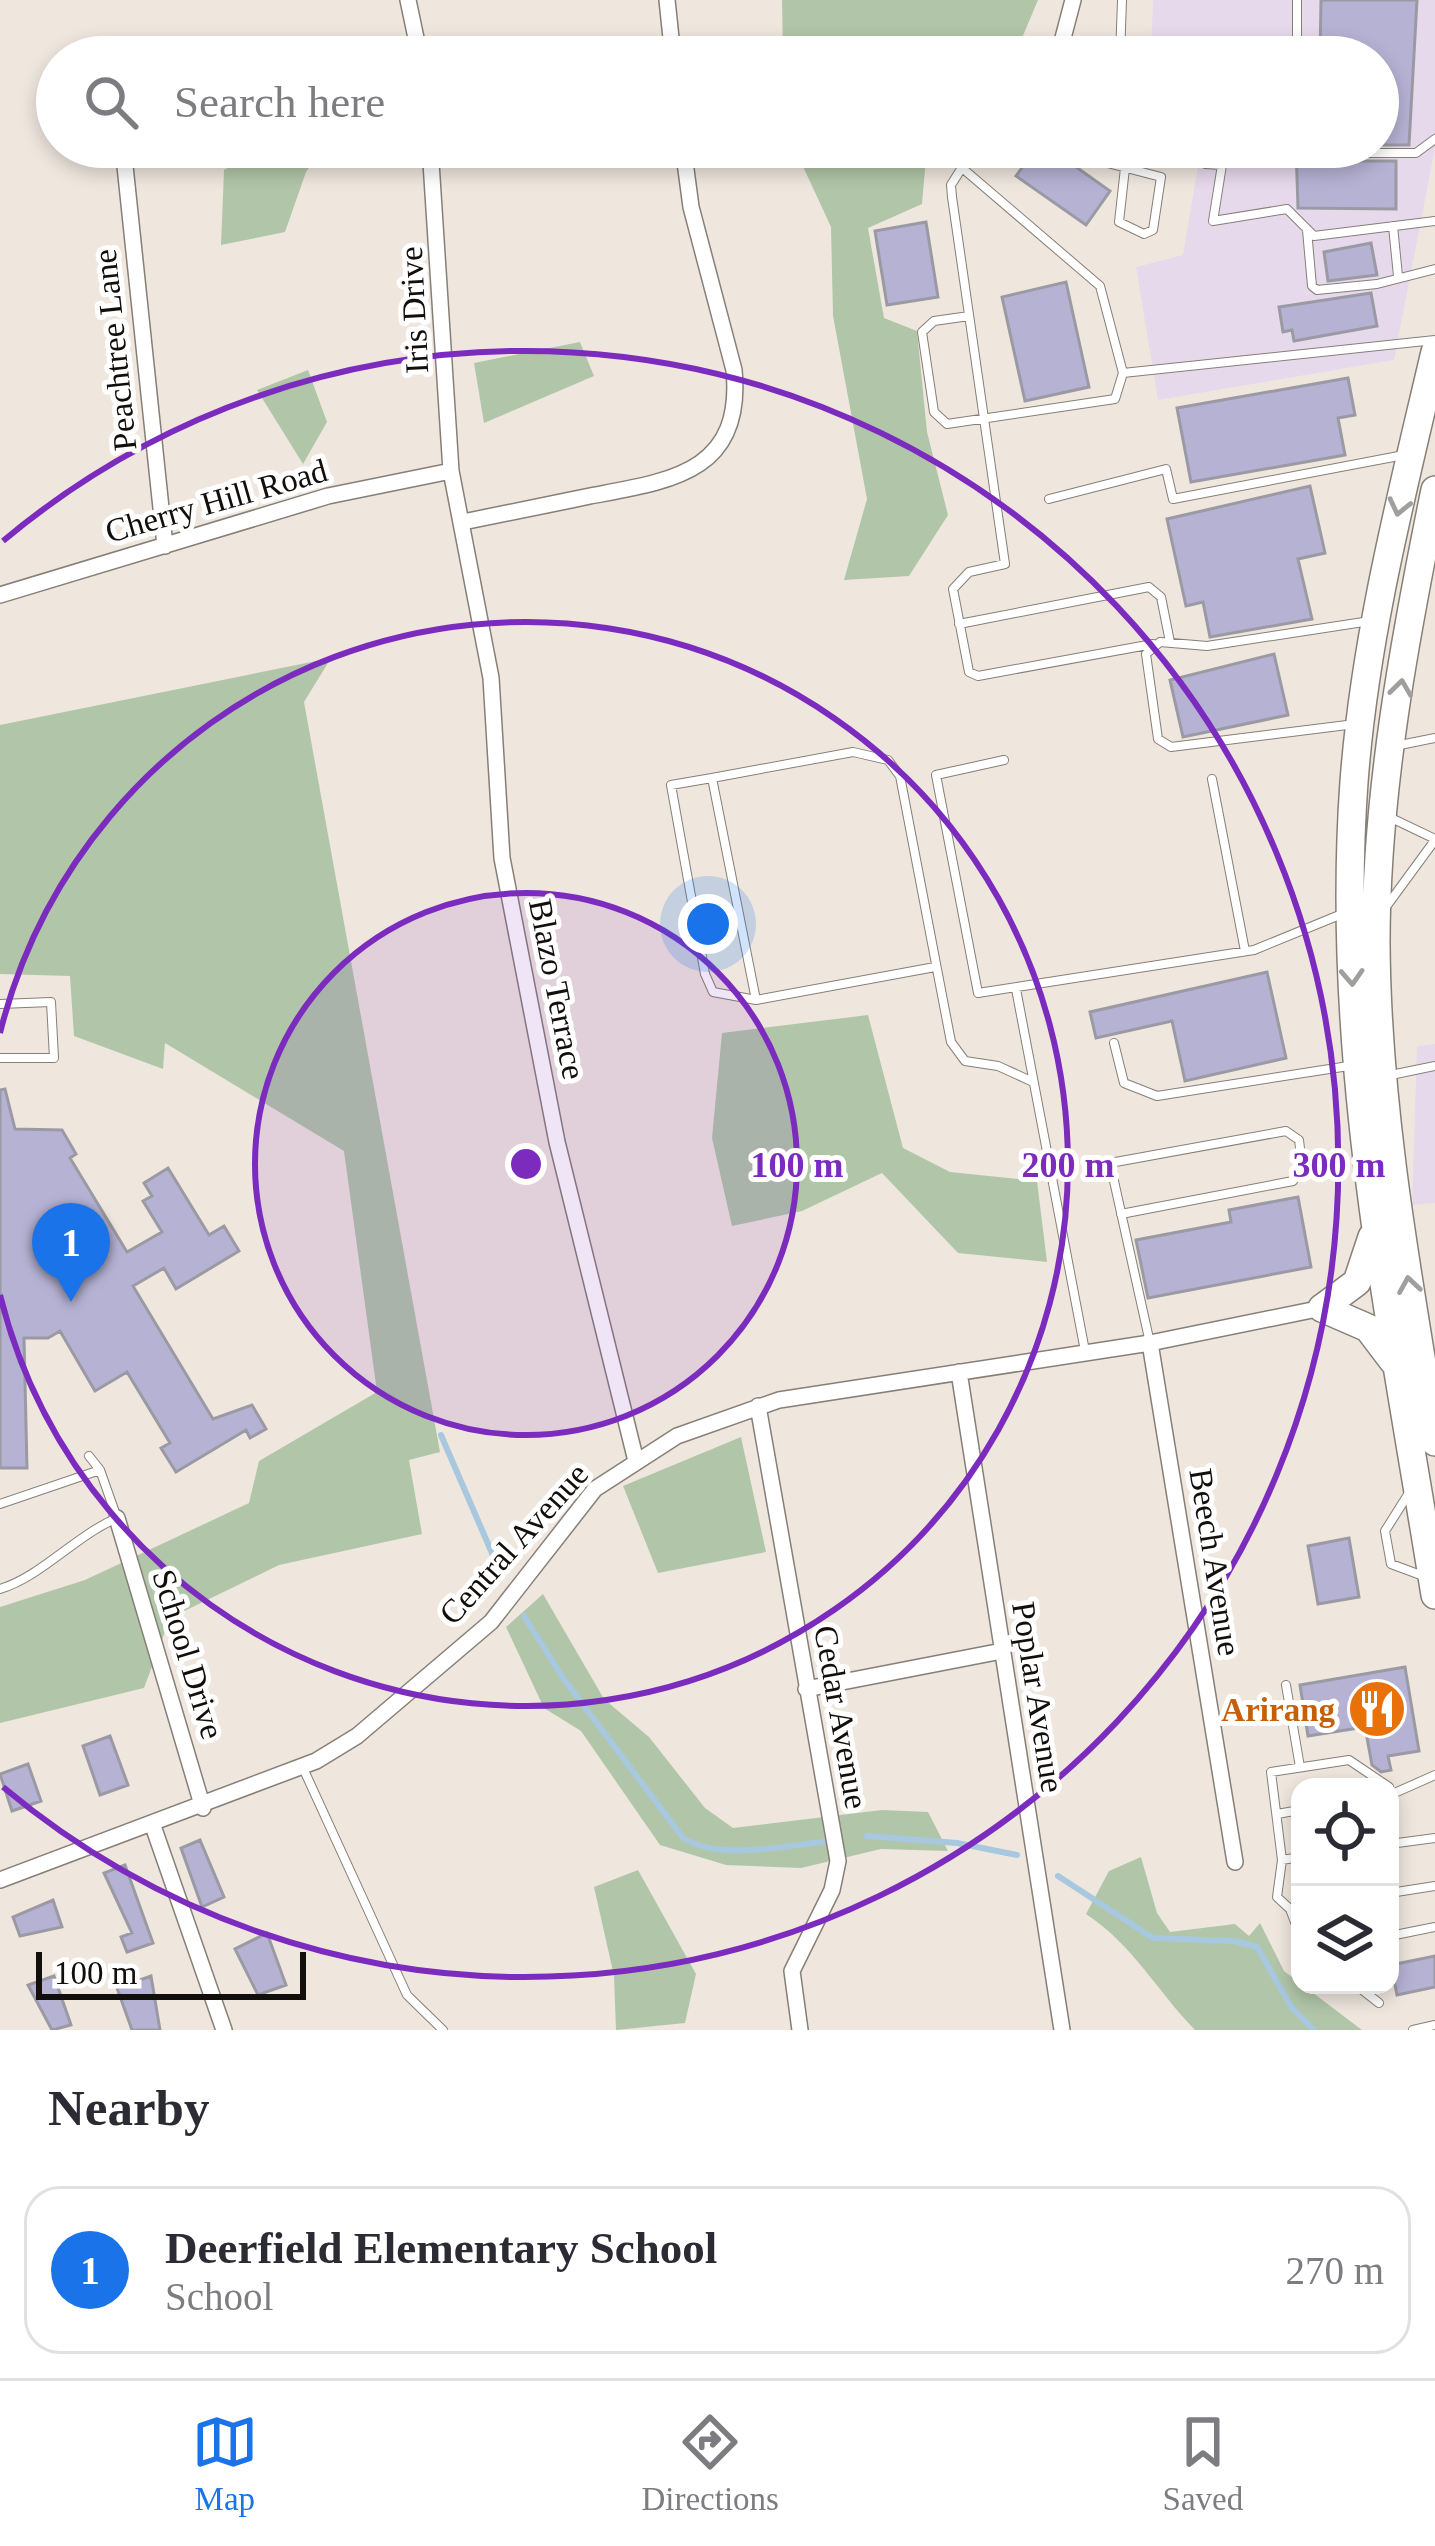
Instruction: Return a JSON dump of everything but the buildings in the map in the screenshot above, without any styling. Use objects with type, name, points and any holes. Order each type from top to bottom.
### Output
[{"type":"highway","points":[[1434,1587],[1375,1222],[1356,1065],[1349,911],[1354,778],[1377,620],[1435,352]]},
{"type":"highway","points":[[1435,490],[1426,583],[1392,747],[1378,916],[1392,1166],[1435,1442]]},
{"type":"highway","points":[[1375,1222],[1364,1272],[1322,1308],[1368,1328],[1398,1369]]},
{"type":"street","points":[[408,0],[416,36]]},
{"type":"street","points":[[667,0],[671,36]]},
{"type":"street","points":[[1064,36],[1073,0]]},
{"type":"street","name":"Peachtree Lane","points":[[125,168],[165,546]]},
{"type":"street","name":"Iris Drive","points":[[431,168],[452,471],[464,521]]},
{"type":"street","points":[[464,521],[668,482],[703,463],[727,432],[736,393],[734,370],[691,207],[686,168]]},
{"type":"street","name":"Cherry Hill Road","points":[[0,595],[328,496],[452,471]]},
{"type":"street","name":"Blazo Terrace","points":[[464,521],[491,678],[502,858],[557,1142],[636,1461]]},
{"type":"street","name":"Central Avenue","points":[[0,1880],[303,1768],[357,1736],[491,1622],[595,1489],[677,1436],[758,1406],[1150,1342],[1322,1308]]},
{"type":"street","name":"Beech Avenue","points":[[1150,1342],[1235,1862]]},
{"type":"street","name":"Poplar Avenue","points":[[959,1372],[1062,2030]]},
{"type":"street","name":"Cedar Avenue","points":[[758,1406],[838,1862],[832,1890],[792,1971],[800,2030]]},
{"type":"street","name":"School Drive","points":[[117,1518],[203,1808]]},
{"type":"street","points":[[806,1689],[1002,1652]]},
{"type":"street","points":[[153,1826],[224,2030]]},
{"type":"lane","points":[[1121,36],[1122,0]]},
{"type":"lane","points":[[1297,0],[1297,36]]},
{"type":"lane","points":[[1399,153],[1417,153],[1435,138]]},
{"type":"lane","points":[[965,168],[952,197],[1005,564],[958,580],[953,589],[969,672],[978,676],[1170,642],[1207,646],[1264,640],[1377,620]]},
{"type":"lane","points":[[969,316],[934,321],[922,332],[939,421],[985,421],[1114,399],[1124,373],[1100,286],[981,168]]},
{"type":"lane","points":[[1125,168],[1161,177],[1157,218],[1153,230],[1144,234],[1119,222],[1125,168]]},
{"type":"lane","points":[[1222,168],[1213,221],[1287,208],[1314,236],[1435,220]]},
{"type":"lane","points":[[1393,226],[1397,276]]},
{"type":"lane","points":[[1307,229],[1312,286],[1317,290],[1378,284],[1435,269]]},
{"type":"lane","points":[[1124,373],[1435,340]]},
{"type":"lane","points":[[1049,499],[1166,469],[1172,499],[1412,453]]},
{"type":"lane","points":[[959,624],[1149,587],[1161,597],[1170,642]]},
{"type":"lane","points":[[1153,644],[1146,654],[1158,739],[1171,747],[1362,723]]},
{"type":"lane","points":[[1392,747],[1435,738]]},
{"type":"lane","points":[[935,967],[756,1000],[713,992],[705,974],[671,785],[853,752],[888,760],[900,776],[951,1042],[965,1061],[998,1066],[1031,1081]]},
{"type":"lane","points":[[1004,760],[936,775],[978,993],[1245,952],[1349,911]]},
{"type":"lane","points":[[712,778],[756,1000]]},
{"type":"lane","points":[[1212,779],[1245,952]]},
{"type":"lane","points":[[1378,916],[1405,888],[1435,840],[1385,815]]},
{"type":"lane","points":[[1016,988],[1085,1353]]},
{"type":"lane","points":[[0,1004],[51,1002],[54,1058],[0,1058]]},
{"type":"lane","points":[[1114,1043],[1124,1083],[1157,1096],[1356,1065]]},
{"type":"lane","points":[[1385,1076],[1435,1066]]},
{"type":"lane","points":[[1121,1214],[1293,1180],[1302,1165],[1298,1140],[1286,1131],[1110,1163],[1121,1214],[1150,1342]]},
{"type":"lane","points":[[0,1589],[16,1584],[83,1533],[117,1518],[100,1470],[89,1456]]},
{"type":"lane","points":[[0,1504],[100,1470]]},
{"type":"lane","points":[[1417,1482],[1385,1531],[1394,1568],[1434,1587]]},
{"type":"lane","points":[[1286,1685],[1300,1767]]},
{"type":"lane","points":[[1291,1906],[1277,1897],[1282,1860],[1271,1772],[1349,1760],[1374,1778]]},
{"type":"lane","points":[[303,1768],[407,1995],[443,2030]]},
{"type":"lane","points":[[1399,1792],[1435,1775]]},
{"type":"lane","points":[[1277,1814],[1291,1812]]},
{"type":"lane","points":[[1399,1843],[1435,1838]]},
{"type":"lane","points":[[1282,1860],[1291,1858]]},
{"type":"lane","points":[[1399,1892],[1435,1886]]},
{"type":"lane","points":[[1399,1934],[1435,1927]]},
{"type":"lane","points":[[1368,1994],[1379,2003]]},
{"type":"lane","points":[[1413,2030],[1435,2025]]},
{"type":"shaded area","points":[[1153,0],[1435,0],[1435,148],[1394,360],[1158,400],[1136,267],[1183,255],[1198,168],[1399,168],[1399,36],[1152,36]]},
{"type":"shaded area","points":[[1435,1044],[1435,1203],[1412,1205],[1417,1046]]},
{"type":"green space","points":[[782,0],[1038,0],[1023,36],[783,36]]},
{"type":"green space","points":[[309,168],[285,232],[221,245],[224,170]]},
{"type":"green space","points":[[804,168],[925,168],[922,204],[868,228],[884,318],[917,331],[927,432],[948,515],[909,576],[844,580],[867,499],[833,316],[831,227]]},
{"type":"green space","points":[[580,342],[594,376],[484,423],[474,363]]},
{"type":"green space","points":[[308,370],[327,422],[303,464],[257,390]]},
{"type":"green space","points":[[331,658],[304,702],[440,1452],[409,1460],[422,1534],[279,1565],[170,1618],[144,1688],[0,1723],[0,1607],[85,1580],[249,1503],[259,1461],[377,1392],[344,1151],[165,1043],[163,1069],[74,1036],[70,976],[0,974],[0,725]]},
{"type":"green space","points":[[868,1015],[903,1148],[950,1172],[1037,1181],[1047,1262],[958,1253],[882,1173],[802,1211],[732,1226],[712,1138],[722,1033]]},
{"type":"green space","points":[[741,1437],[766,1552],[658,1573],[623,1486]]},
{"type":"green space","points":[[543,1594],[604,1699],[649,1737],[705,1808],[733,1828],[882,1810],[928,1812],[948,1851],[881,1849],[801,1868],[726,1865],[660,1845],[581,1731],[544,1708],[506,1627]]},
{"type":"green space","points":[[1141,1857],[1157,1913],[1170,1932],[1235,1924],[1249,1936],[1260,1923],[1291,1976],[1291,1994],[1314,1994],[1362,2030],[1195,2030],[1131,1954],[1086,1914],[1109,1871]]},
{"type":"green space","points":[[638,1870],[696,1974],[685,2023],[616,2030],[614,1976],[594,1887]]},
{"type":"waterway","points":[[441,1435],[501,1574]]},
{"type":"waterway","points":[[524,1616],[563,1678],[683,1838],[733,1850],[823,1842]]},
{"type":"waterway","points":[[867,1836],[957,1843],[1017,1855]]},
{"type":"waterway","points":[[1058,1876],[1153,1938],[1234,1941],[1257,1947],[1292,2008],[1314,2030]]},
{"type":"place","name":"Deerfield Elementary School","points":[[71,1302]]},
{"type":"place","name":"Arirang","points":[[1377,1709]]}]
